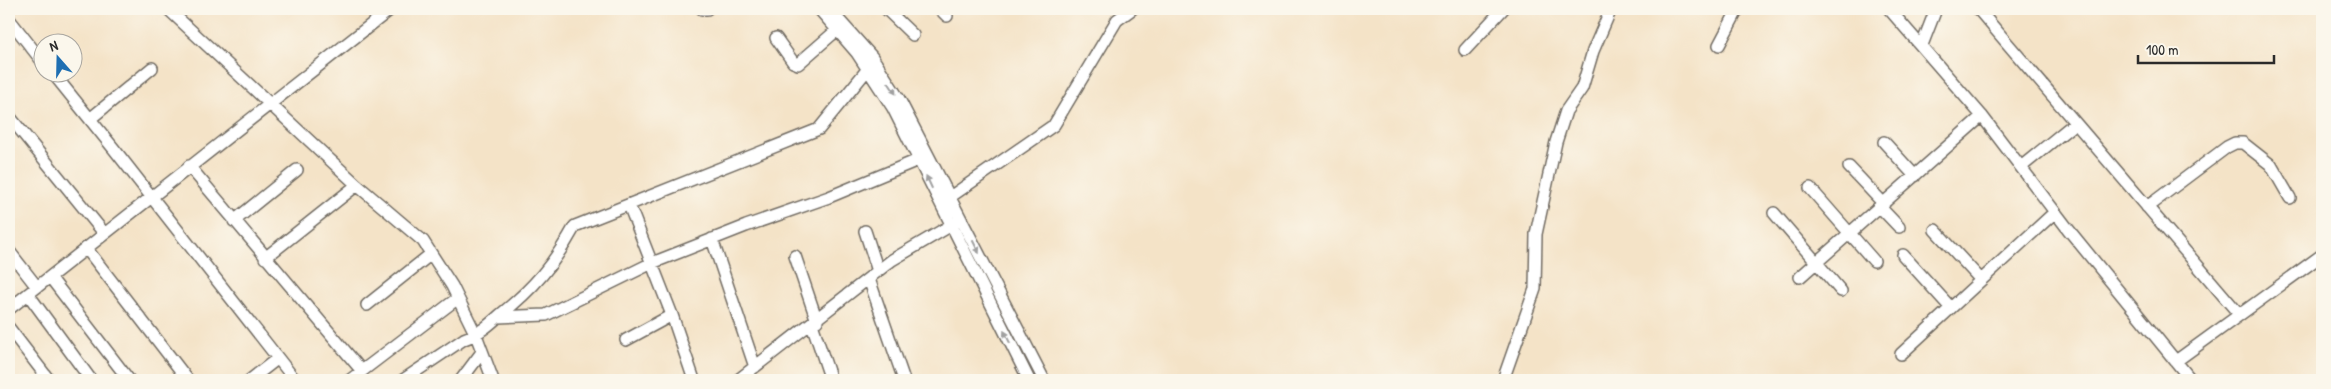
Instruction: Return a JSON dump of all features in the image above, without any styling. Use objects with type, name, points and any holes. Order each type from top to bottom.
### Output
[{"type":"street","points":[[168,9],[357,186],[423,241],[458,298],[476,335],[493,380]]},
{"type":"street","points":[[9,309],[189,166],[392,9]]},
{"type":"street","points":[[702,9],[707,9]]},
{"type":"street","points":[[819,9],[857,53],[872,67],[950,226],[1029,380]]},
{"type":"street","points":[[829,9],[872,67],[899,99],[1044,380]]},
{"type":"street","points":[[886,9],[913,35]]},
{"type":"street","points":[[950,197],[1054,125],[1117,20],[1132,9]]},
{"type":"street","points":[[1465,50],[1502,9]]},
{"type":"street","points":[[1503,380],[1535,289],[1536,234],[1556,142],[1566,111],[1582,88],[1593,51],[1611,9]]},
{"type":"street","points":[[1719,46],[1738,9]]},
{"type":"street","points":[[1888,9],[1922,45],[1982,116],[2055,212],[2190,380]]},
{"type":"street","points":[[1922,45],[1936,9]]},
{"type":"street","points":[[1978,9],[2239,314]]},
{"type":"street","points":[[9,19],[32,48]]},
{"type":"street","points":[[776,38],[793,62],[798,64],[837,30]]},
{"type":"street","points":[[403,380],[464,338],[476,335],[528,293],[561,252],[575,226],[819,129],[872,67]]},
{"type":"street","points":[[90,119],[152,68]]},
{"type":"street","points":[[60,82],[295,380]]},
{"type":"street","points":[[9,116],[104,233]]},
{"type":"street","points":[[1800,277],[1982,116]]},
{"type":"street","points":[[2021,167],[2075,124]]},
{"type":"street","points":[[1884,142],[1915,176]]},
{"type":"street","points":[[2147,207],[2227,147],[2240,142],[2275,169],[2290,198]]},
{"type":"street","points":[[498,317],[546,315],[652,263],[918,160]]},
{"type":"street","points":[[189,166],[362,371]]},
{"type":"street","points":[[1849,167],[1899,227]]},
{"type":"street","points":[[234,221],[297,170]]},
{"type":"street","points":[[265,258],[357,186]]},
{"type":"street","points":[[1810,188],[1874,261]]},
{"type":"street","points":[[629,205],[672,315],[694,380]]},
{"type":"street","points":[[1901,354],[2055,212]]},
{"type":"street","points":[[1774,213],[1842,291]]},
{"type":"street","points":[[738,380],[815,322],[892,260],[961,219]]},
{"type":"street","points":[[1935,230],[1981,280]]},
{"type":"street","points":[[865,231],[873,275],[904,380]]},
{"type":"street","points":[[712,239],[758,380]]},
{"type":"street","points":[[86,248],[188,380]]},
{"type":"street","points":[[9,251],[32,291],[91,380]]},
{"type":"street","points":[[367,305],[431,254]]},
{"type":"street","points":[[1903,254],[1951,308]]},
{"type":"street","points":[[2176,361],[2322,255]]},
{"type":"street","points":[[795,256],[831,380]]},
{"type":"street","points":[[50,277],[129,380]]},
{"type":"street","points":[[350,380],[458,298]]},
{"type":"street","points":[[626,340],[672,315]]},
{"type":"street","points":[[9,328],[49,380]]},
{"type":"street","points":[[461,380],[482,352]]},
{"type":"street","points":[[250,380],[277,359]]}]
